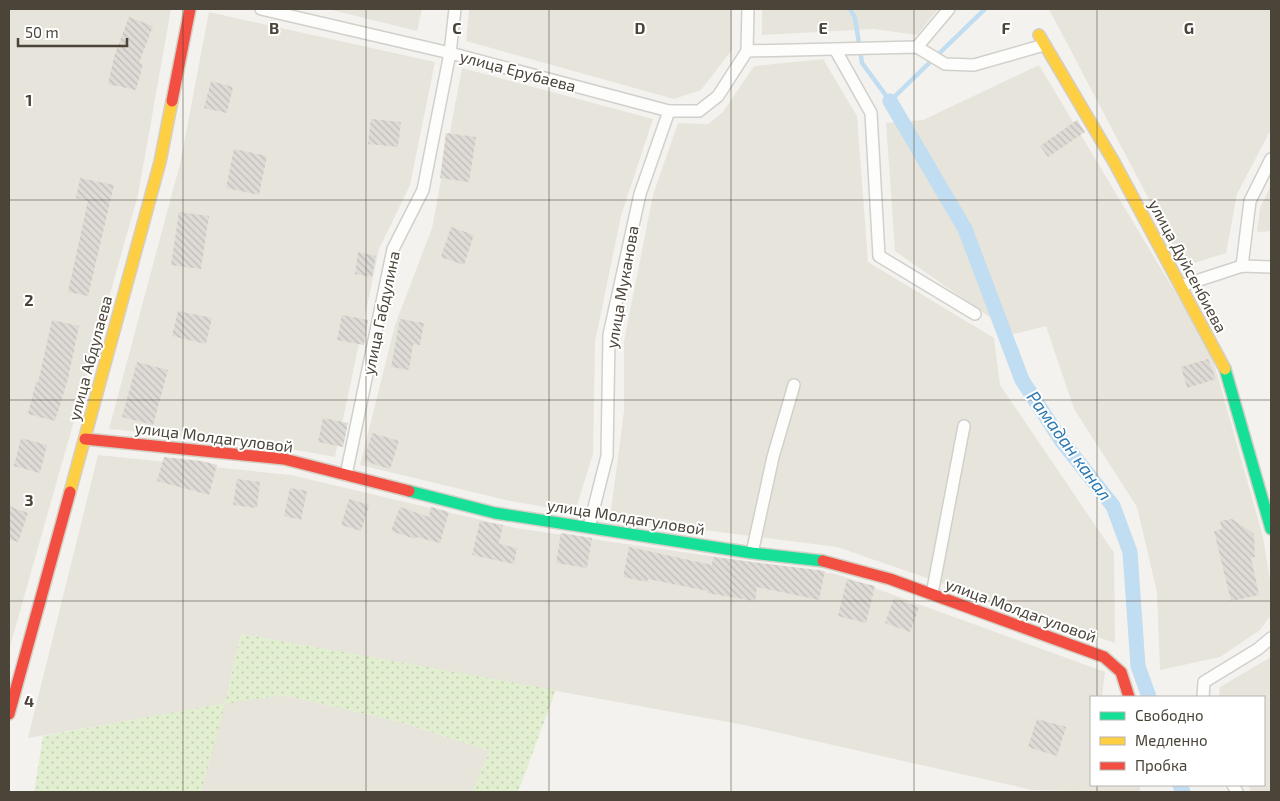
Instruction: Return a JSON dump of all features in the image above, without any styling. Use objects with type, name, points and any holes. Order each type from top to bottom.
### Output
[{"type":"street","name":"улица Абдулаева","points":[[9,714],[160,162],[190,9]]},
{"type":"street","name":"улица Ерубаева","points":[[260,9],[450,53],[669,111],[699,111],[718,96],[747,51]]},
{"type":"street","name":"улица Габдулина","points":[[346,475],[393,249],[423,190],[450,53],[455,9]]},
{"type":"street","points":[[748,9],[747,51],[916,47],[949,9]]},
{"type":"street","name":"улица Дуйсенбиева","points":[[916,47],[945,64],[974,66],[1041,40],[1114,162],[1229,376],[1271,529]]},
{"type":"street","points":[[836,49],[871,113],[879,256],[975,314]]},
{"type":"street","name":"улица Муканова","points":[[589,527],[607,456],[609,335],[640,194],[669,111]]},
{"type":"street","points":[[1242,266],[1250,201],[1271,159]]},
{"type":"street","points":[[1181,286],[1242,266],[1271,267]]},
{"type":"street","points":[[752,552],[773,457],[794,385]]},
{"type":"street","points":[[932,594],[964,426]]},
{"type":"street","name":"улица Молдагуловой","points":[[85,439],[284,459],[495,513],[752,552],[833,562],[932,594],[1104,657],[1121,672],[1129,696]]},
{"type":"street","points":[[1203,696],[1204,682],[1258,649],[1271,638]]},
{"type":"shaded area","points":[[9,9],[171,9],[138,195],[9,650]]},
{"type":"shaded area","points":[[328,9],[422,9],[417,31]]},
{"type":"shaded area","points":[[469,9],[732,9],[732,50],[701,90],[674,99],[466,41]]},
{"type":"shaded area","points":[[762,9],[938,9],[917,35],[874,29],[762,35]]},
{"type":"shaded area","points":[[1049,9],[1271,9],[1271,129],[1237,194],[1226,253],[1184,266]]},
{"type":"shaded area","points":[[209,12],[435,62],[410,185],[379,249],[335,457],[252,442],[109,429],[180,164]]},
{"type":"shaded area","points":[[823,59],[857,116],[868,262],[994,338],[1000,385],[1114,553],[1115,643],[837,547],[610,518],[624,411],[624,341],[653,195],[678,123],[708,124],[723,112],[754,66]]},
{"type":"shaded area","points":[[1039,65],[1211,352],[1263,537],[1271,587],[1271,615],[1260,630],[1220,657],[1160,670],[1157,592],[1137,507],[1074,409],[1046,326],[1014,334],[895,251],[886,123],[923,120]]},
{"type":"shaded area","points":[[462,68],[653,119],[621,216],[595,342],[593,454],[575,512],[510,501],[360,465],[395,325],[432,228]]},
{"type":"shaded area","points":[[1271,185],[1271,231],[1257,232],[1260,208]]},
{"type":"shaded area","points":[[98,455],[291,475],[515,528],[836,574],[1105,672],[1102,696],[1090,696],[1090,786],[1140,786],[1140,792],[1032,790],[744,725],[241,634],[225,703],[284,695],[400,722],[490,751],[472,792],[201,792],[224,704],[28,738]]},
{"type":"shaded area","points":[[1271,657],[1271,792],[1251,792],[1248,786],[1265,786],[1265,696],[1219,696],[1220,687]]},
{"type":"green space","points":[[241,634],[556,690],[518,792],[472,792],[490,751],[400,722],[284,695],[225,704],[201,792],[34,792],[43,736],[225,703]]},
{"type":"building","points":[[129,17],[153,26],[139,63],[143,64],[136,90],[108,84],[114,57]]},
{"type":"building","points":[[211,81],[233,87],[227,113],[204,108]]},
{"type":"building","points":[[371,119],[401,122],[398,147],[368,144]]},
{"type":"building","points":[[1077,120],[1085,132],[1048,157],[1040,146]]},
{"type":"building","points":[[446,133],[476,137],[469,182],[440,178]]},
{"type":"building","points":[[234,149],[267,156],[259,195],[226,188]]},
{"type":"building","points":[[80,178],[114,185],[88,296],[68,292],[88,201],[76,198]]},
{"type":"building","points":[[179,212],[209,216],[201,269],[171,265]]},
{"type":"building","points":[[451,227],[474,235],[464,265],[441,257]]},
{"type":"building","points":[[358,252],[376,256],[372,277],[355,274]]},
{"type":"building","points":[[178,311],[212,318],[206,344],[172,336]]},
{"type":"building","points":[[342,315],[368,320],[364,345],[337,340]]},
{"type":"building","points":[[400,319],[424,323],[420,345],[413,344],[409,370],[391,367]]},
{"type":"building","points":[[52,320],[79,326],[68,379],[55,421],[28,414],[36,382],[38,383]]},
{"type":"building","points":[[1208,359],[1216,379],[1187,388],[1181,367]]},
{"type":"building","points":[[137,362],[168,370],[153,425],[122,417]]},
{"type":"building","points":[[323,418],[348,423],[343,447],[318,442]]},
{"type":"building","points":[[372,433],[399,441],[390,469],[364,461]]},
{"type":"building","points":[[21,438],[47,445],[40,473],[14,466]]},
{"type":"building","points":[[164,457],[201,461],[217,465],[209,495],[157,481]]},
{"type":"building","points":[[237,479],[260,482],[257,508],[233,505]]},
{"type":"building","points":[[290,488],[307,491],[301,520],[284,516]]},
{"type":"building","points":[[349,499],[369,505],[361,531],[341,525]]},
{"type":"building","points":[[9,506],[28,513],[18,542],[9,539]]},
{"type":"building","points":[[400,507],[429,517],[431,507],[449,512],[440,543],[416,537],[415,539],[391,531]]},
{"type":"building","points":[[1232,519],[1254,534],[1255,557],[1251,558],[1259,595],[1231,601],[1214,531],[1222,529],[1220,521]]},
{"type":"building","points":[[480,521],[503,525],[499,544],[517,548],[514,564],[472,555]]},
{"type":"building","points":[[561,533],[592,538],[587,568],[556,563]]},
{"type":"building","points":[[629,547],[712,565],[713,557],[825,571],[819,600],[757,587],[755,601],[707,593],[708,591],[648,579],[647,582],[623,577]]},
{"type":"building","points":[[847,579],[875,586],[866,623],[838,616]]},
{"type":"building","points":[[894,598],[919,607],[910,632],[885,623]]},
{"type":"building","points":[[1037,719],[1066,727],[1057,756],[1028,747]]},
{"type":"waterway","points":[[850,9],[855,18],[862,63],[890,101],[985,9]]},
{"type":"waterway","name":"Рамадан канал","points":[[890,101],[965,229],[1022,380],[1061,440],[1113,506],[1130,552],[1138,666],[1149,696]]},
{"type":"waterway","name":"Рамадан канал","points":[[1180,786],[1183,792]]},
{"type":"traffic: fast","points":[[1225,369],[1271,529]]},
{"type":"traffic: fast","points":[[409,491],[495,513],[752,553],[823,561]]},
{"type":"traffic: slow","points":[[1039,35],[1114,162],[1225,369]]},
{"type":"traffic: slow","points":[[70,492],[160,162],[172,101]]},
{"type":"traffic: jam","points":[[172,101],[190,9]]},
{"type":"traffic: jam","points":[[85,439],[284,459],[409,491]]},
{"type":"traffic: jam","points":[[9,714],[70,492]]},
{"type":"traffic: jam","points":[[823,561],[890,579],[1104,657],[1121,672],[1129,696]]}]
